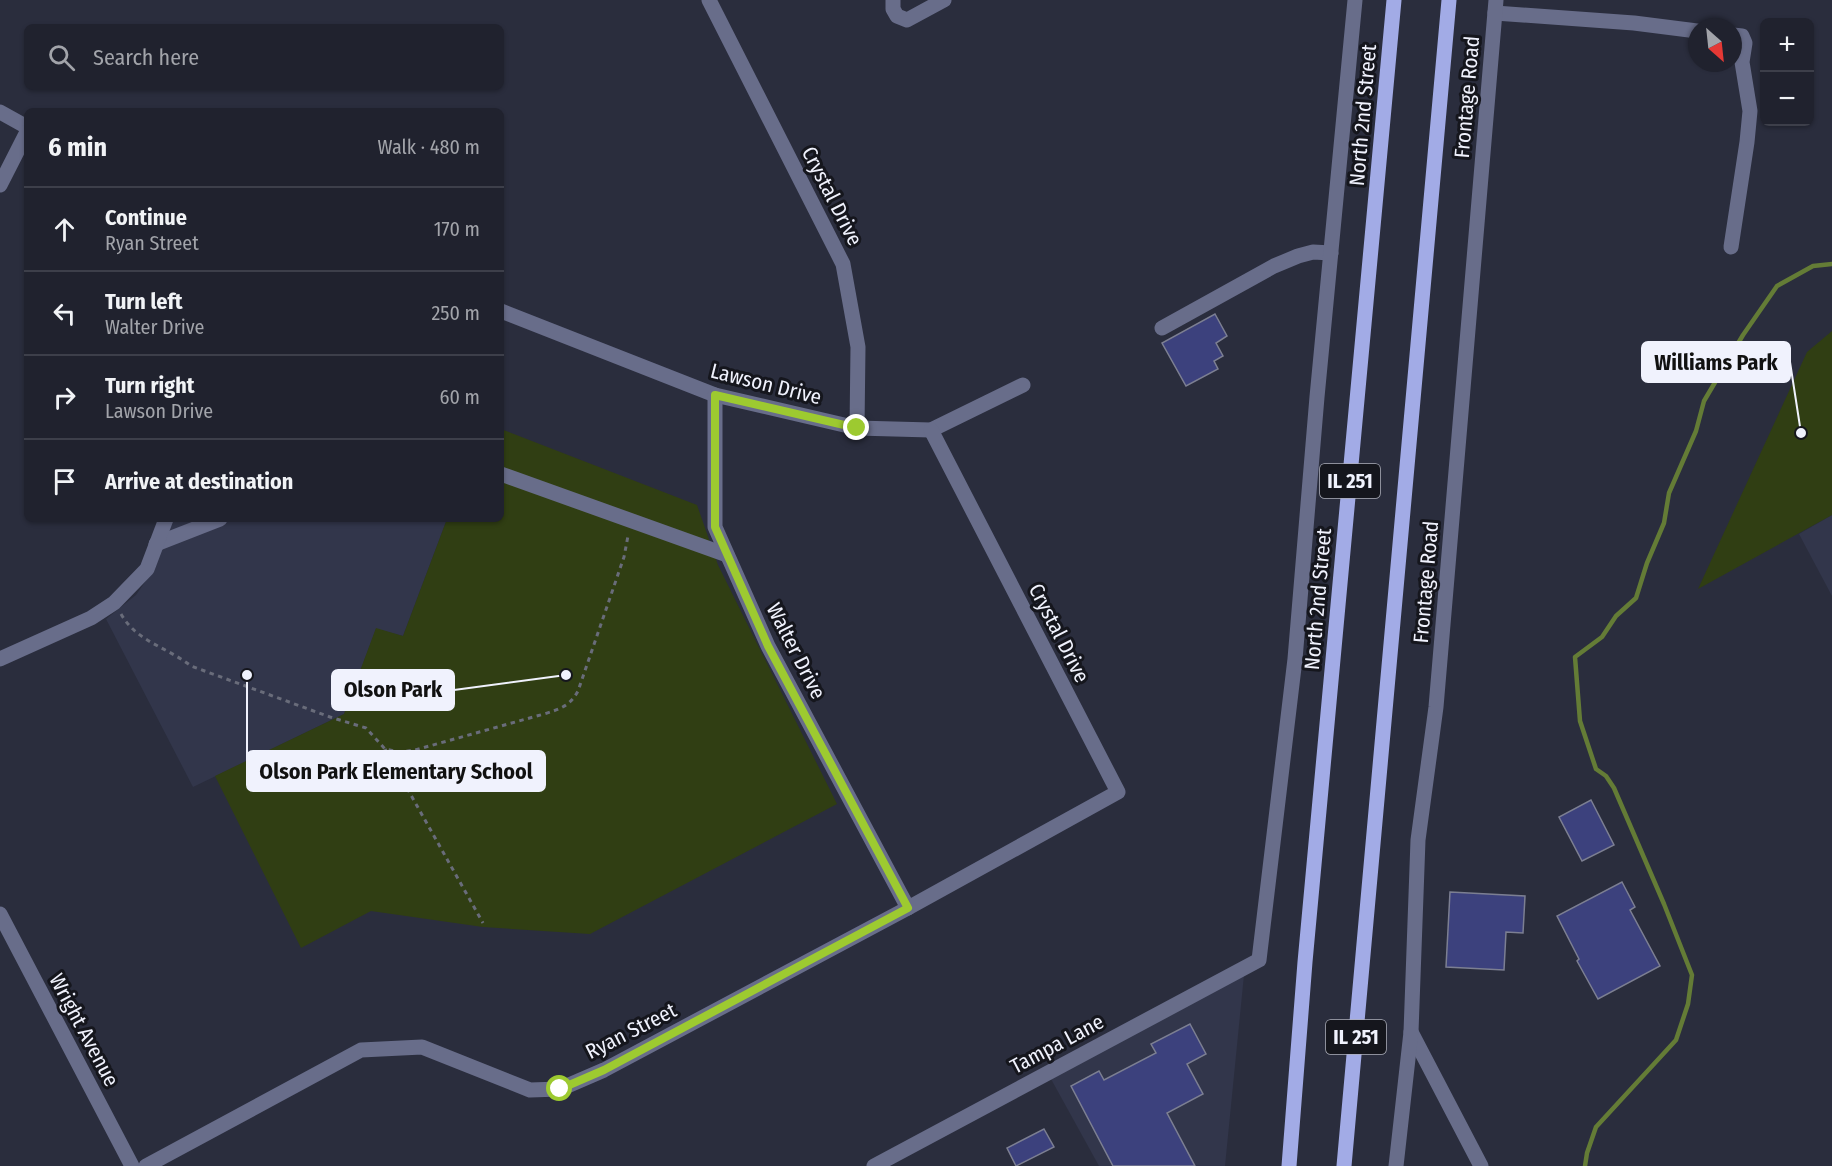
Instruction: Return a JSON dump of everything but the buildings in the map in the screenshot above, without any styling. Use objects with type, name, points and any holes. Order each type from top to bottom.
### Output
[{"type":"main road","name":"North 2nd Street","points":[[1289,1166],[1305,962],[1394,0]]},
{"type":"main road","name":"IL 251","points":[[1344,1166],[1449,0]]},
{"type":"street","name":"Crystal Drive","points":[[709,0],[843,264],[858,347],[857,428]]},
{"type":"street","points":[[893,0],[893,9],[897,16],[907,20],[944,0]]},
{"type":"street","points":[[1162,328],[1274,266],[1313,252],[1331,253],[1355,0]]},
{"type":"street","points":[[1495,7],[1688,30]]},
{"type":"street","name":"Frontage Road","points":[[1396,1166],[1411,1032],[1418,840],[1436,707],[1495,7]]},
{"type":"street","points":[[1731,247],[1750,111],[1742,62],[1745,43],[1742,36]]},
{"type":"street","points":[[0,112],[24,125]]},
{"type":"street","points":[[0,185],[24,138]]},
{"type":"street","name":"Tampa Lane","points":[[874,1166],[1259,960],[1295,659],[1331,253]]},
{"type":"street","name":"Lawson Drive","points":[[504,311],[715,395],[857,428],[931,430],[1023,385]]},
{"type":"street","name":"Walter Drive","points":[[715,395],[715,527],[768,646],[908,908]]},
{"type":"street","name":"Crystal Drive","points":[[931,430],[1118,792]]},
{"type":"street","points":[[504,475],[727,555]]},
{"type":"street","points":[[0,659],[91,618],[114,603],[147,569],[165,522]]},
{"type":"street","points":[[156,544],[212,522]]},
{"type":"street","name":"Ryan Street","points":[[146,1166],[361,1050],[422,1047],[530,1090],[560,1089],[604,1070],[908,908],[1118,792]]},
{"type":"street","name":"Wright Avenue","points":[[0,914],[132,1166]]},
{"type":"street","points":[[1411,1032],[1481,1166]]},
{"type":"path","points":[[385,749],[400,752],[415,750],[564,708],[573,702],[579,691],[624,557],[628,537],[628,519]]},
{"type":"path","points":[[114,603],[133,631],[191,666],[366,728],[385,749],[483,923]]},
{"type":"shaded area","points":[[1832,515],[1832,596],[1799,534]]},
{"type":"shaded area","points":[[172,522],[446,522],[403,636],[376,629],[344,714],[193,787],[106,619],[136,595],[154,569]]},
{"type":"shaded area","points":[[1244,975],[1225,1166],[1099,1166],[1051,1079]]},
{"type":"green space","points":[[1832,331],[1832,515],[1698,589],[1807,352]]},
{"type":"green space","points":[[504,430],[697,505],[718,565],[837,804],[590,934],[483,927],[371,911],[301,948],[215,776],[344,714],[376,628],[403,636],[446,522],[504,522]]},
{"type":"waterway","points":[[1585,1166],[1596,1127],[1676,1040],[1688,1004],[1692,975],[1614,788],[1606,776],[1596,769],[1580,721],[1575,657],[1602,637],[1616,616],[1636,598],[1647,563],[1664,523],[1669,493],[1696,431],[1704,401],[1743,335],[1777,286],[1813,266],[1832,264]]},
{"type":"place","name":"Williams Park","points":[[1801,433]]},
{"type":"place","name":"Olson Park Elementary School","points":[[247,675]]},
{"type":"place","name":"Olson Park","points":[[566,675]]},
{"type":"route","points":[[560,1089],[604,1070],[908,908],[768,646],[715,527],[715,395],[857,428]]}]
